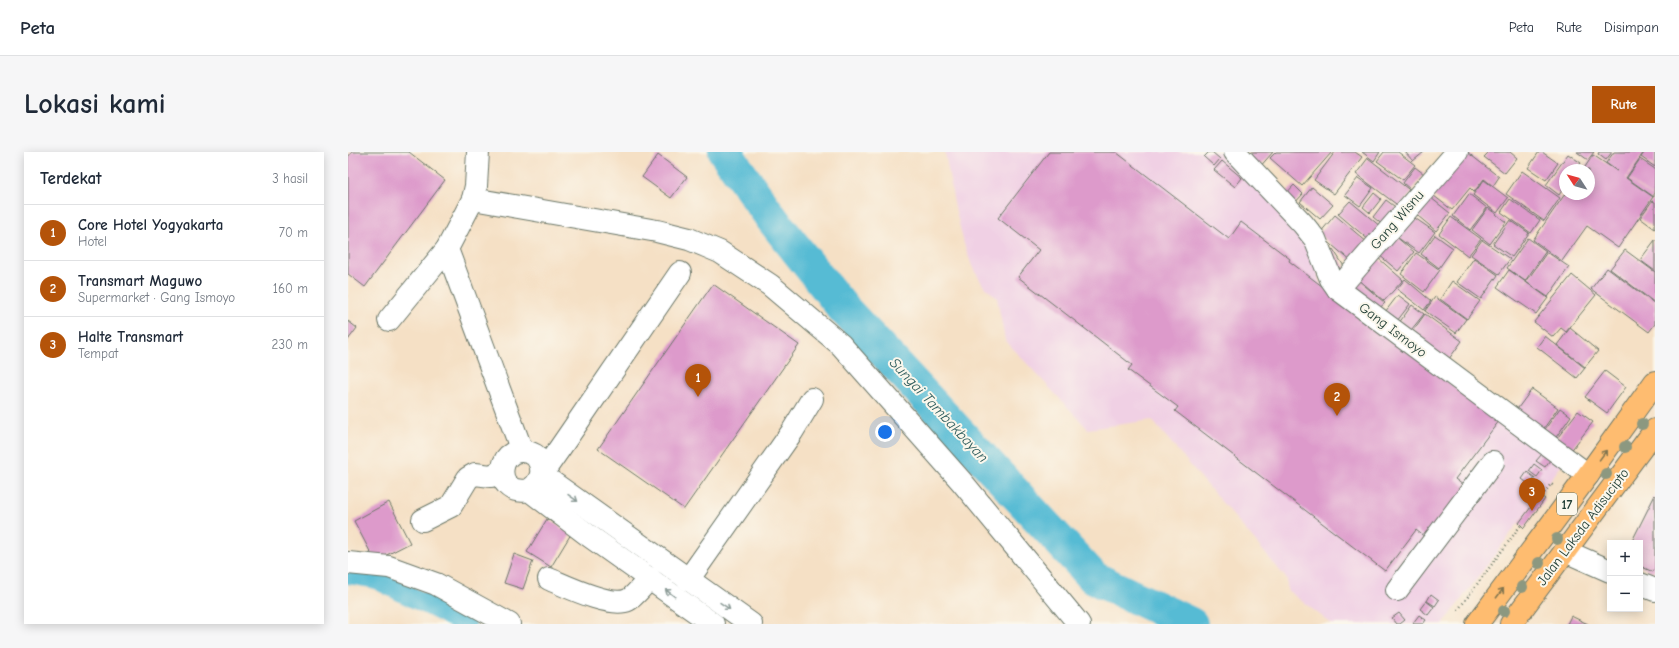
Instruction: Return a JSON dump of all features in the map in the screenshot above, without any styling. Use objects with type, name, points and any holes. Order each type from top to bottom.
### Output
[{"type":"highway","name":"Jalan Laksda Adisucipto","points":[[1477,624],[1655,382]]},
{"type":"highway","name":"Jalan Laksda Adisucipto","points":[[1511,624],[1655,430]]},
{"type":"street","points":[[389,320],[443,254],[473,199],[476,186],[478,152]]},
{"type":"street","name":"Gang Ismoyo","points":[[1235,152],[1303,224],[1315,239],[1331,279],[1338,289],[1588,475]]},
{"type":"street","name":"Gang Wisnu","points":[[1338,289],[1457,152]]},
{"type":"street","points":[[473,199],[657,231],[689,239],[720,252],[770,285],[840,345],[962,482],[1079,624]]},
{"type":"street","points":[[443,254],[518,451]]},
{"type":"street","points":[[500,475],[510,488],[516,491],[540,474],[680,273]]},
{"type":"street","points":[[692,610],[697,586],[812,399]]},
{"type":"street","points":[[500,475],[505,460],[518,451],[534,455],[539,460],[540,474],[588,535],[713,624]]},
{"type":"street","points":[[1396,590],[1493,462]]},
{"type":"street","points":[[423,520],[451,506],[468,478],[475,474],[491,476],[500,475]]},
{"type":"street","points":[[540,474],[751,624]]},
{"type":"street","points":[[588,535],[600,517]]},
{"type":"street","points":[[1565,552],[1607,570]]},
{"type":"street","points":[[348,563],[389,567],[429,582],[509,624]]},
{"type":"street","points":[[549,579],[596,598],[618,601],[628,600],[650,578]]},
{"type":"street","points":[[1643,585],[1655,590]]},
{"type":"path","points":[[1542,496],[1551,484],[1556,488]]},
{"type":"path","points":[[1458,610],[1521,525]]},
{"type":"shaded area","points":[[945,152],[1222,152],[1269,199],[1306,241],[1317,261],[1319,282],[1563,463],[1443,624],[1332,624],[1287,590],[1287,579],[1152,420],[1088,429],[1005,340],[997,298],[983,285],[972,266],[964,244],[954,203]]},
{"type":"building","points":[[352,152],[409,152],[445,180],[365,287],[348,274],[348,157]]},
{"type":"building","points":[[1049,152],[1116,152],[1229,239],[1241,222],[1290,259],[1289,261],[1499,421],[1455,479],[1479,497],[1440,549],[1416,530],[1385,571],[1175,411],[1178,407],[1128,370],[1132,365],[1018,277],[1039,250],[998,218]]},
{"type":"building","points":[[1209,152],[1212,152],[1220,159],[1214,166],[1204,157]]},
{"type":"building","points":[[1252,152],[1273,152],[1258,169],[1247,159]]},
{"type":"building","points":[[1276,152],[1332,152],[1302,186],[1270,158]]},
{"type":"building","points":[[1335,152],[1355,152],[1362,157],[1334,194],[1314,180]]},
{"type":"building","points":[[1362,152],[1380,152],[1374,161]]},
{"type":"building","points":[[1384,152],[1398,152],[1415,165],[1403,180],[1377,161]]},
{"type":"building","points":[[1405,152],[1424,152],[1413,161]]},
{"type":"building","points":[[1467,152],[1499,177],[1493,186],[1484,179],[1474,192],[1470,188],[1452,210],[1429,192]]},
{"type":"building","points":[[1489,152],[1510,152],[1517,158],[1505,173],[1484,157]]},
{"type":"building","points":[[1539,152],[1542,152],[1558,163],[1546,180],[1528,168]]},
{"type":"building","points":[[1577,152],[1594,152],[1588,160]]},
{"type":"building","points":[[1599,152],[1612,152],[1606,160],[1598,154]]},
{"type":"building","points":[[1614,152],[1644,152],[1626,178],[1653,197],[1618,248],[1587,226],[1562,261],[1533,240],[1561,200],[1595,200],[1595,164],[1587,164],[1593,155],[1617,171],[1606,163]]},
{"type":"building","points":[[1645,152],[1655,152],[1655,167],[1641,157]]},
{"type":"building","points":[[1568,154],[1581,163],[1580,164],[1561,164]]},
{"type":"building","points":[[658,155],[687,177],[671,198],[642,177]]},
{"type":"building","points":[[1368,158],[1412,192],[1400,207],[1356,174]]},
{"type":"building","points":[[1640,159],[1655,169],[1654,197],[1627,178]]},
{"type":"building","points":[[1222,161],[1242,178],[1235,187],[1214,170]]},
{"type":"building","points":[[1415,167],[1424,174],[1411,190],[1403,183]]},
{"type":"building","points":[[1559,167],[1559,195],[1546,185]]},
{"type":"building","points":[[1522,171],[1559,197],[1559,199],[1544,221],[1506,194]]},
{"type":"building","points":[[1358,178],[1373,188],[1360,206],[1345,195]]},
{"type":"building","points":[[1484,180],[1508,198],[1497,213],[1473,195]]},
{"type":"building","points":[[1294,185],[1303,194],[1293,205],[1284,196]]},
{"type":"building","points":[[1312,187],[1333,205],[1320,219],[1300,202]]},
{"type":"building","points":[[1374,193],[1381,199],[1370,213],[1363,207]]},
{"type":"building","points":[[1426,194],[1450,213],[1436,231],[1412,211]]},
{"type":"building","points":[[1469,194],[1487,208],[1470,230],[1453,216]]},
{"type":"building","points":[[1510,199],[1540,220],[1531,233],[1501,212]]},
{"type":"building","points":[[1386,200],[1398,209],[1384,226],[1373,217]]},
{"type":"building","points":[[1350,201],[1381,227],[1370,241],[1338,214]]},
{"type":"building","points":[[1652,201],[1655,202],[1655,229],[1640,218]]},
{"type":"building","points":[[1488,208],[1506,222],[1490,244],[1472,230]]},
{"type":"building","points":[[1409,214],[1435,232],[1419,253],[1394,235]]},
{"type":"building","points":[[1335,215],[1368,243],[1352,262],[1319,234]]},
{"type":"building","points":[[1451,217],[1481,239],[1468,256],[1439,234]]},
{"type":"building","points":[[1510,220],[1529,233],[1512,257],[1493,244]]},
{"type":"building","points":[[1394,235],[1414,252],[1398,271],[1378,254]]},
{"type":"building","points":[[1435,235],[1453,248],[1439,268],[1421,254]]},
{"type":"building","points":[[1528,238],[1546,251],[1525,281],[1507,268]]},
{"type":"building","points":[[1482,240],[1510,259],[1499,274],[1471,255]]},
{"type":"building","points":[[1655,240],[1655,271],[1640,260]]},
{"type":"building","points":[[1333,249],[1347,271],[1343,274],[1329,252]]},
{"type":"building","points":[[1625,250],[1655,272],[1655,303],[1610,269]]},
{"type":"building","points":[[1547,252],[1569,267],[1548,297],[1526,282]]},
{"type":"building","points":[[1416,253],[1440,270],[1424,292],[1401,274]]},
{"type":"building","points":[[1377,257],[1403,280],[1384,301],[1358,279]]},
{"type":"building","points":[[1474,258],[1498,275],[1481,299],[1457,282]]},
{"type":"building","points":[[1607,268],[1655,304],[1655,324],[1649,332],[1591,289]]},
{"type":"building","points":[[1509,270],[1548,298],[1536,314],[1497,287]]},
{"type":"building","points":[[1572,275],[1596,295],[1566,332],[1561,328],[1553,337],[1534,322]]},
{"type":"building","points":[[1357,279],[1385,303],[1376,311],[1350,289]]},
{"type":"building","points":[[1405,279],[1431,301],[1424,310],[1397,289]]},
{"type":"building","points":[[1452,281],[1480,301],[1467,319],[1440,299]]},
{"type":"building","points":[[713,284],[799,345],[684,509],[598,449]]},
{"type":"building","points":[[1398,295],[1410,304],[1394,325],[1382,316]]},
{"type":"building","points":[[1435,297],[1466,319],[1456,333],[1425,311]]},
{"type":"building","points":[[1412,305],[1424,314],[1407,335],[1396,327]]},
{"type":"building","points":[[1425,314],[1462,341],[1446,363],[1409,336]]},
{"type":"building","points":[[348,321],[357,328],[348,340]]},
{"type":"building","points":[[1570,328],[1598,351],[1585,367],[1557,345]]},
{"type":"building","points":[[1545,336],[1585,368],[1577,378],[1537,347]]},
{"type":"building","points":[[1605,371],[1626,387],[1607,413],[1585,397]]},
{"type":"building","points":[[1532,389],[1558,408],[1542,431],[1515,412]]},
{"type":"building","points":[[1560,408],[1571,416],[1554,440],[1543,432]]},
{"type":"building","points":[[1578,411],[1593,422],[1570,452],[1555,441]]},
{"type":"building","points":[[1542,454],[1550,460],[1545,467],[1536,461]]},
{"type":"building","points":[[1534,464],[1542,470],[1537,477],[1529,471]]},
{"type":"building","points":[[1527,472],[1535,478],[1530,485],[1522,479]]},
{"type":"building","points":[[1540,495],[1545,499],[1524,528],[1519,523]]},
{"type":"building","points":[[1655,495],[1655,568],[1653,572],[1643,567],[1643,540],[1632,540]]},
{"type":"building","points":[[389,502],[410,543],[375,561],[354,521]]},
{"type":"building","points":[[547,519],[571,534],[551,567],[527,552]]},
{"type":"building","points":[[514,554],[533,561],[523,589],[504,583]]},
{"type":"building","points":[[1431,594],[1439,600],[1435,606],[1427,601]]},
{"type":"building","points":[[1426,601],[1434,607],[1428,615],[1420,609]]},
{"type":"building","points":[[1399,613],[1405,620],[1400,624],[1397,624],[1392,618]]},
{"type":"building","points":[[1419,615],[1426,620],[1423,624],[1414,624],[1413,623]]},
{"type":"building","points":[[1571,616],[1588,624],[1567,624]]},
{"type":"waterway","name":"Sungai Tambakbayan","points":[[725,152],[773,220],[843,308],[1094,578],[1191,624]]},
{"type":"waterway","points":[[348,574],[376,579],[466,624]]},
{"type":"place","name":"Core Hotel Yogyakarta","points":[[698,397]]},
{"type":"place","name":"Transmart Maguwo","points":[[1337,416]]},
{"type":"place","name":"Halte Transmart","points":[[1532,511]]}]
